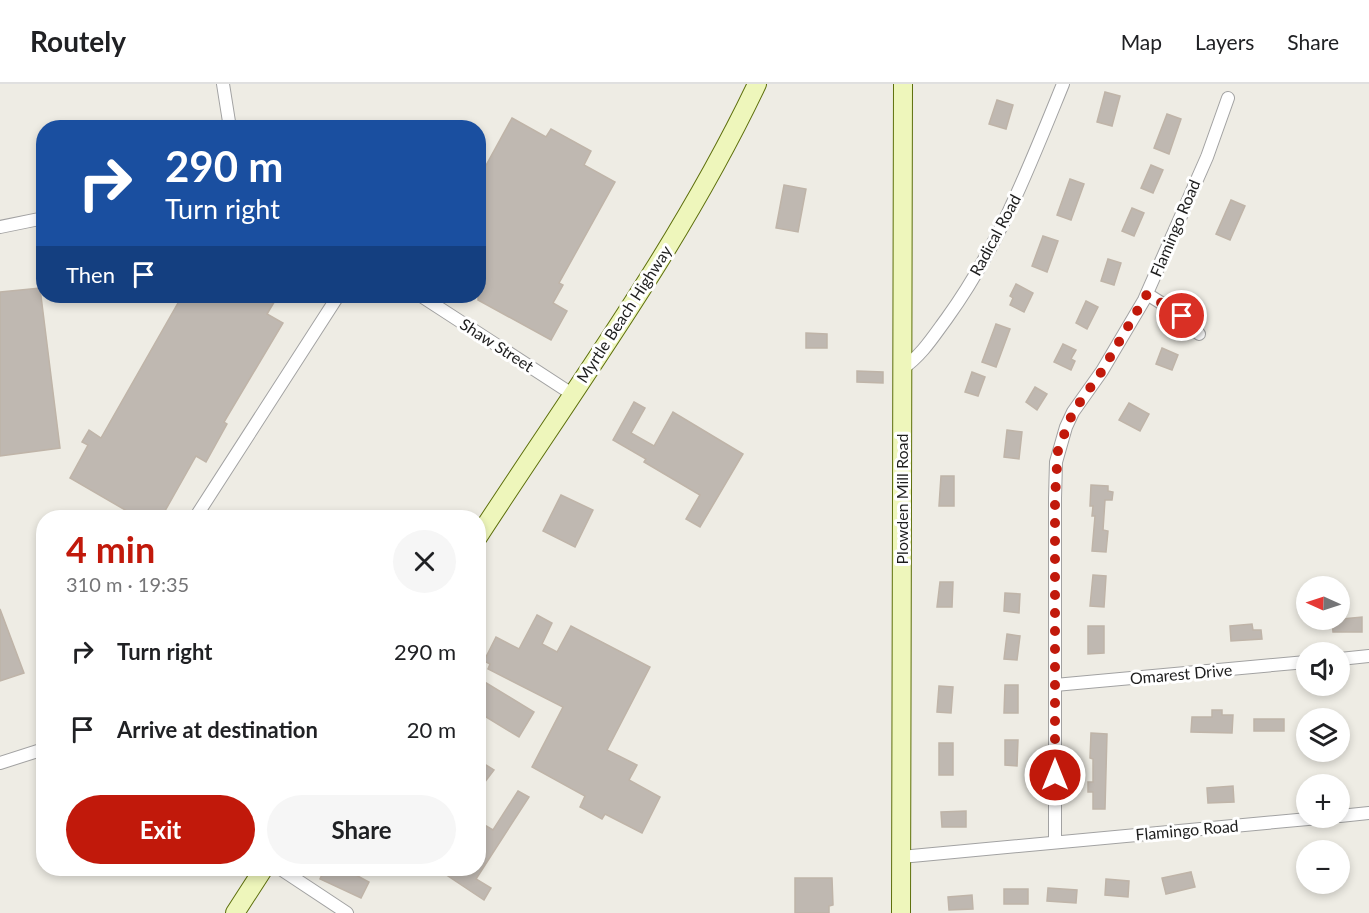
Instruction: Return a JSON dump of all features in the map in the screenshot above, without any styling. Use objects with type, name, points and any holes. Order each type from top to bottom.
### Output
[{"type":"street","points":[[223,84],[229,120]]},
{"type":"street","name":"Myrtle Beach Highway","points":[[486,525],[668,247],[707,182],[757,84]]},
{"type":"street","name":"Plowden Mill Road","points":[[901,913],[903,84]]},
{"type":"street","name":"Radical Road","points":[[902,369],[922,353],[992,248],[1063,84]]},
{"type":"street","name":"Flamingo Road","points":[[1055,842],[1055,498],[1058,450],[1073,412],[1102,371],[1147,294],[1207,157],[1228,98]]},
{"type":"street","points":[[0,227],[36,220]]},
{"type":"street","points":[[1147,294],[1182,316],[1199,334]]},
{"type":"street","points":[[200,510],[333,303]]},
{"type":"street","name":"Shaw Street","points":[[432,303],[572,394]]},
{"type":"street","points":[[1350,658],[1369,656]]},
{"type":"street","name":"Omarest Drive","points":[[1055,685],[1296,663]]},
{"type":"street","points":[[0,762],[36,751]]},
{"type":"street","points":[[1350,815],[1369,813]]},
{"type":"street","name":"Flamingo Road","points":[[901,856],[1296,820]]},
{"type":"street","points":[[235,913],[259,876]]},
{"type":"street","points":[[291,876],[347,913]]},
{"type":"building","points":[[1105,92],[1120,96],[1112,126],[1097,122]]},
{"type":"building","points":[[997,100],[1013,105],[1006,129],[989,124]]},
{"type":"building","points":[[1167,114],[1181,119],[1169,154],[1154,148]]},
{"type":"building","points":[[512,118],[546,137],[551,129],[591,151],[584,165],[615,182],[559,283],[563,285],[553,303],[567,311],[551,340],[483,303],[486,303],[486,165]]},
{"type":"building","points":[[1151,165],[1163,170],[1153,193],[1141,188]]},
{"type":"building","points":[[1070,179],[1084,184],[1071,220],[1057,215]]},
{"type":"building","points":[[784,185],[806,189],[798,232],[776,228]]},
{"type":"building","points":[[1231,200],[1245,206],[1230,240],[1216,234]]},
{"type":"building","points":[[1132,208],[1144,213],[1134,236],[1122,231]]},
{"type":"building","points":[[1043,236],[1058,241],[1047,272],[1032,266]]},
{"type":"building","points":[[1108,259],[1121,263],[1114,285],[1101,281]]},
{"type":"building","points":[[1016,284],[1033,293],[1024,312],[1010,305],[1013,298],[1010,296]]},
{"type":"building","points":[[36,288],[36,303],[42,303],[60,448],[0,456],[0,292]]},
{"type":"building","points":[[1086,301],[1098,307],[1087,329],[1076,323]]},
{"type":"building","points":[[178,303],[274,303],[267,314],[283,323],[224,422],[227,424],[206,462],[196,456],[166,510],[125,510],[70,478],[88,445],[82,442],[89,430],[101,438]]},
{"type":"building","points":[[996,324],[1010,329],[996,367],[982,362]]},
{"type":"building","points":[[806,333],[827,334],[827,348],[806,348]]},
{"type":"building","points":[[1063,344],[1076,350],[1071,359],[1075,361],[1071,370],[1054,362]]},
{"type":"building","points":[[1162,348],[1178,355],[1172,370],[1156,364]]},
{"type":"building","points":[[857,371],[883,372],[883,383],[857,382]]},
{"type":"building","points":[[972,372],[985,377],[978,396],[965,392]]},
{"type":"building","points":[[1035,387],[1047,394],[1037,410],[1026,402]]},
{"type":"building","points":[[634,402],[645,408],[631,433],[654,446],[673,412],[743,454],[700,527],[686,519],[700,495],[644,462],[646,459],[613,440]]},
{"type":"building","points":[[1129,403],[1149,414],[1140,431],[1119,420]]},
{"type":"building","points":[[1007,430],[1022,432],[1019,459],[1004,457]]},
{"type":"building","points":[[941,476],[954,476],[954,506],[939,506]]},
{"type":"building","points":[[1091,485],[1108,486],[1108,491],[1113,492],[1112,500],[1105,500],[1103,530],[1108,531],[1106,552],[1092,551],[1095,516],[1092,516],[1093,506],[1090,506]]},
{"type":"building","points":[[561,495],[593,510],[575,547],[543,531]]},
{"type":"building","points":[[1093,575],[1106,576],[1104,607],[1090,606]]},
{"type":"building","points":[[940,582],[953,582],[952,607],[937,607]]},
{"type":"building","points":[[1005,593],[1020,594],[1019,613],[1004,611]]},
{"type":"building","points":[[0,609],[24,673],[0,681]]},
{"type":"building","points":[[537,615],[552,623],[542,644],[557,652],[571,626],[650,667],[607,750],[637,765],[629,780],[660,797],[642,833],[605,814],[602,819],[580,807],[585,796],[532,767],[563,707],[488,669],[490,664],[486,662],[486,657],[496,637],[519,649]]},
{"type":"building","points":[[1362,617],[1362,632],[1333,632],[1333,630],[1350,630],[1350,618]]},
{"type":"building","points":[[1252,624],[1253,630],[1261,630],[1262,639],[1231,641],[1230,626]]},
{"type":"building","points":[[1088,626],[1104,626],[1104,653],[1088,654]]},
{"type":"building","points":[[1007,634],[1020,636],[1017,660],[1004,659]]},
{"type":"building","points":[[486,683],[534,712],[519,737],[486,717]]},
{"type":"building","points":[[1005,685],[1018,685],[1018,713],[1004,713]]},
{"type":"building","points":[[939,686],[953,687],[951,713],[937,712]]},
{"type":"building","points":[[1212,710],[1222,710],[1222,715],[1233,715],[1232,733],[1191,732],[1192,717],[1212,717]]},
{"type":"building","points":[[1254,719],[1284,719],[1284,731],[1254,731]]},
{"type":"building","points":[[1091,733],[1107,734],[1105,809],[1093,809],[1093,792],[1088,792],[1088,782],[1093,782],[1093,759],[1090,758]]},
{"type":"building","points":[[1005,740],[1018,740],[1017,766],[1005,765]]},
{"type":"building","points":[[939,743],[953,743],[953,775],[939,775]]},
{"type":"building","points":[[486,765],[494,770],[486,780]]},
{"type":"building","points":[[1233,786],[1234,802],[1208,803],[1207,788]]},
{"type":"building","points":[[518,791],[529,797],[486,864],[486,826],[493,830]]},
{"type":"building","points":[[966,811],[966,827],[942,827],[941,812]]},
{"type":"building","points":[[1191,872],[1195,887],[1166,894],[1162,878]]},
{"type":"building","points":[[321,876],[358,876],[369,882],[361,898],[320,879]]},
{"type":"building","points":[[448,876],[478,876],[476,879],[491,888],[484,900]]},
{"type":"building","points":[[795,878],[832,878],[833,905],[829,906],[829,913],[795,913]]},
{"type":"building","points":[[1106,879],[1129,881],[1128,897],[1105,895]]},
{"type":"building","points":[[1048,888],[1077,890],[1076,903],[1047,901]]},
{"type":"building","points":[[1004,889],[1028,889],[1028,904],[1004,904]]},
{"type":"building","points":[[972,895],[973,909],[949,910],[948,897]]},
{"type":"route","points":[[1055,775],[1055,498],[1058,450],[1073,412],[1102,371],[1147,294],[1182,316]]}]
